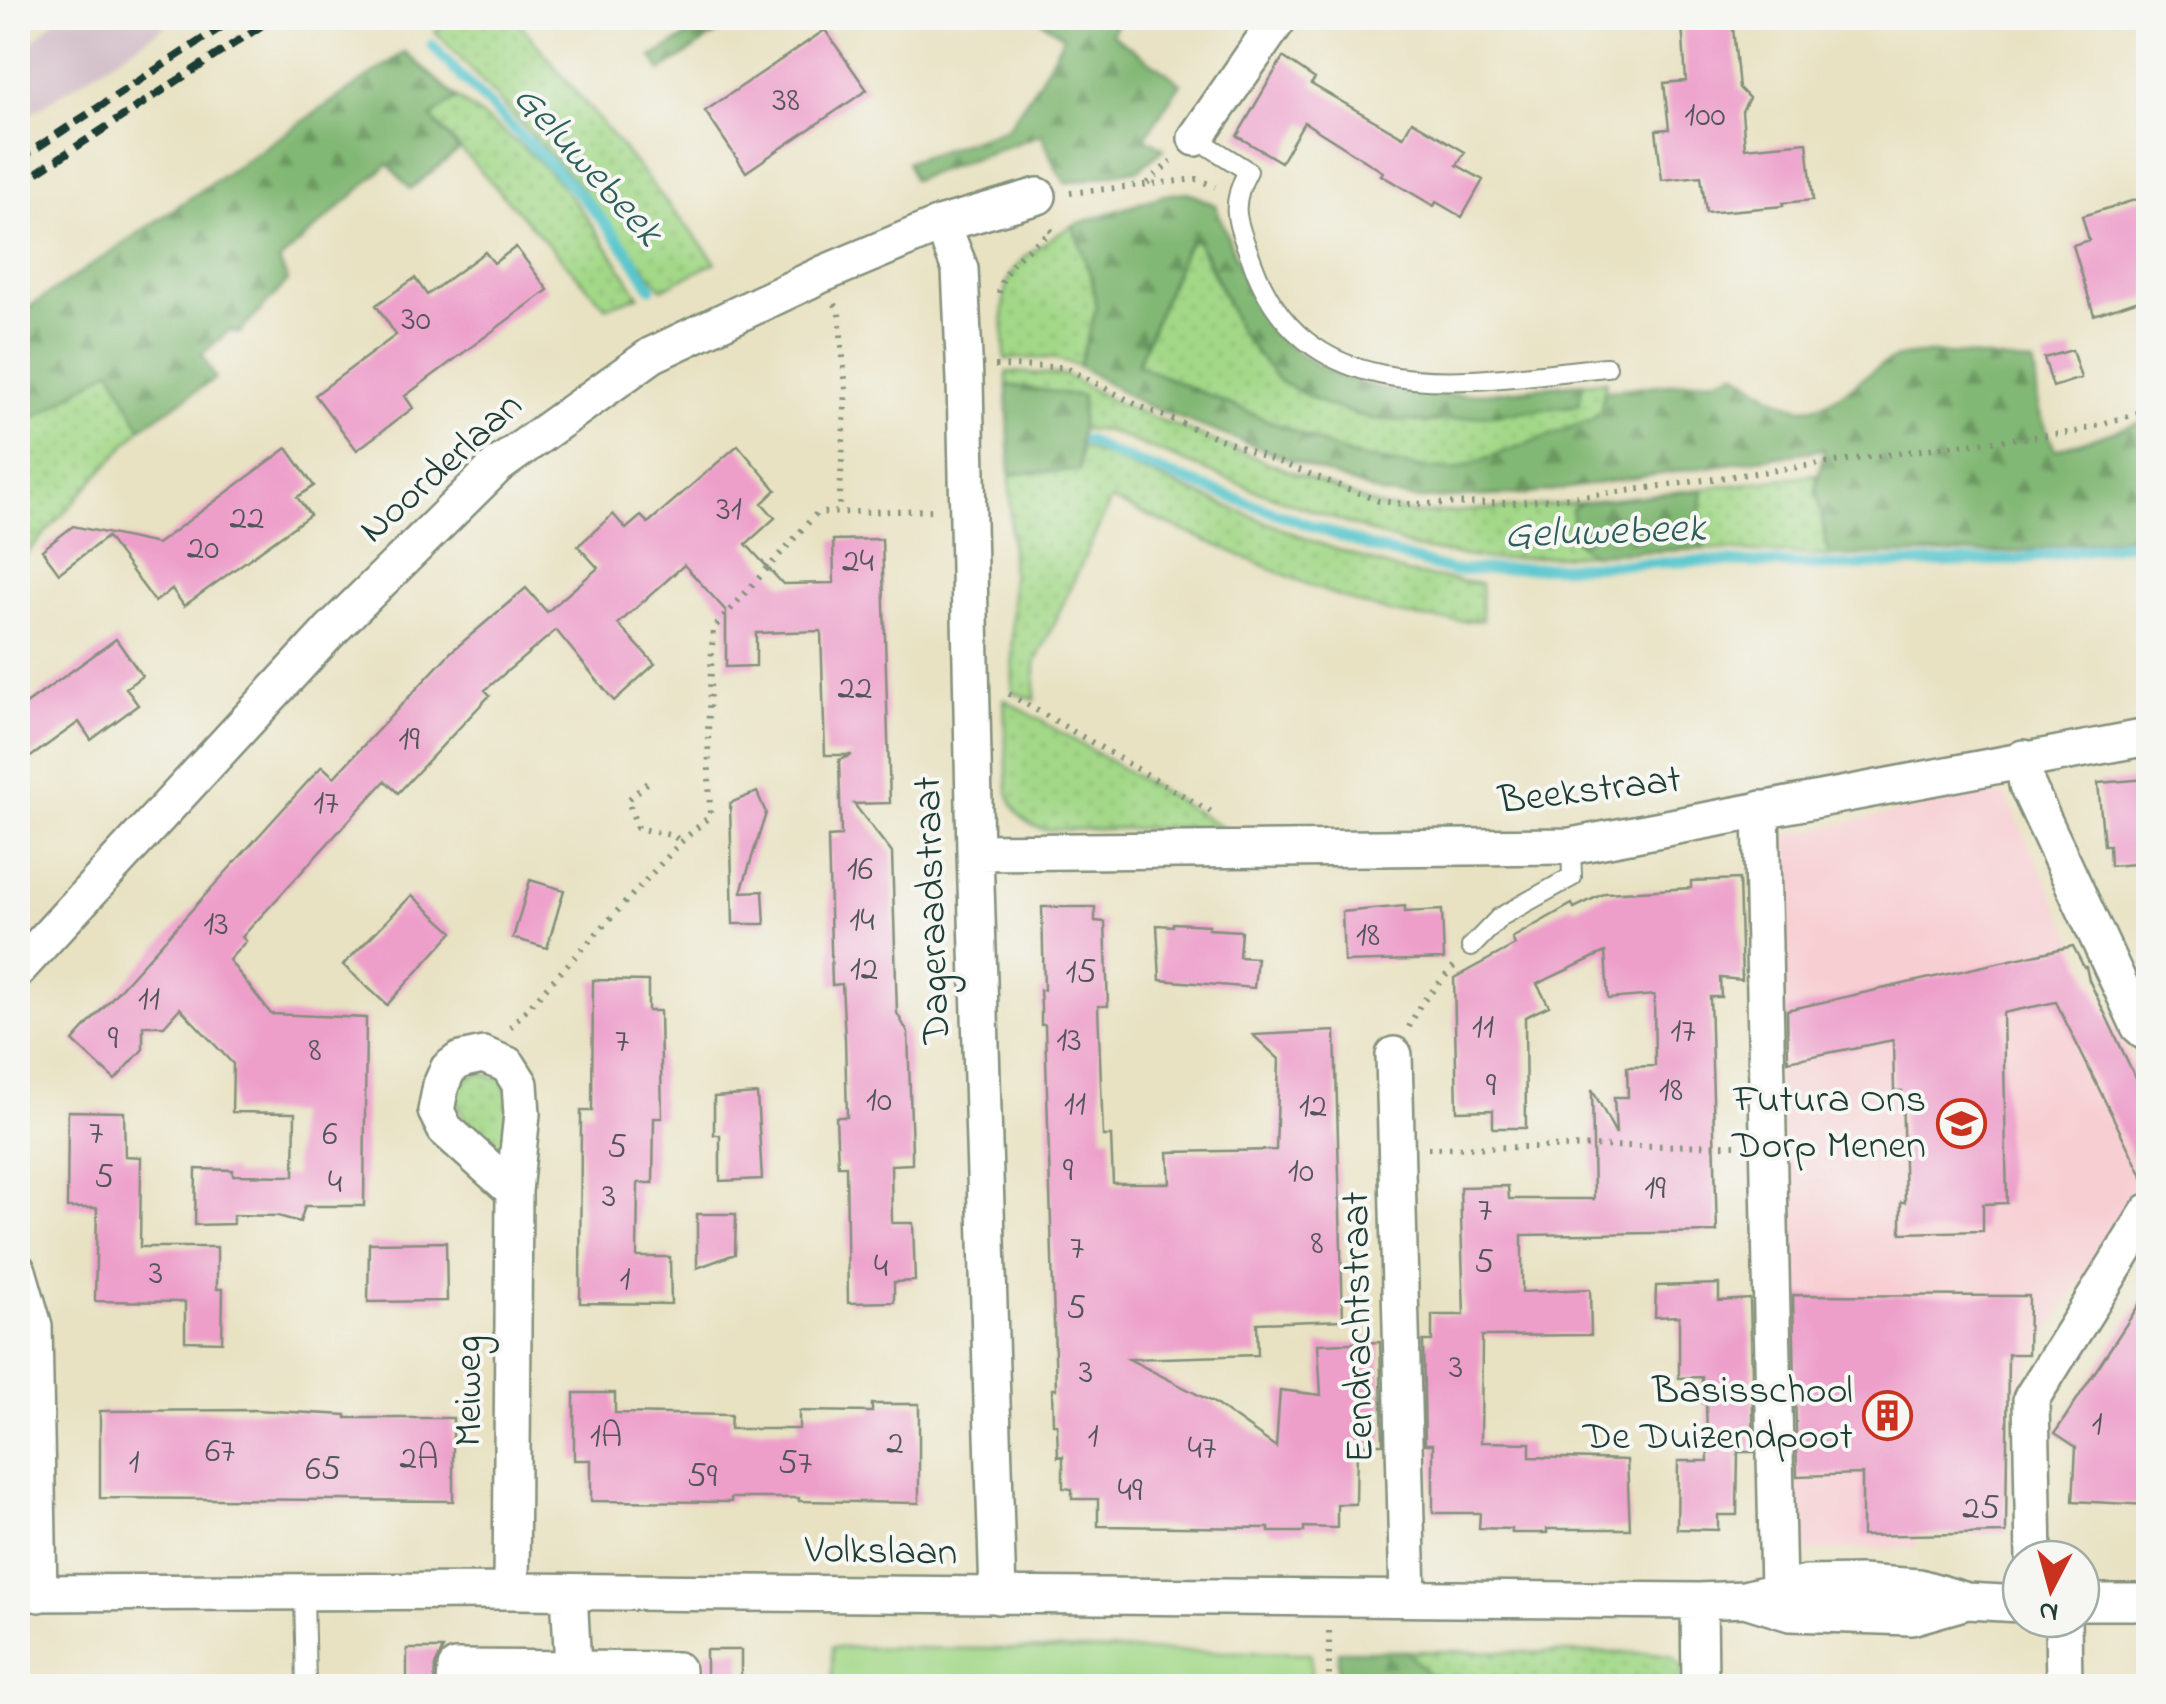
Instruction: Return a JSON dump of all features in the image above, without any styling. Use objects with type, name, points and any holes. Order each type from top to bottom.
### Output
[{"type":"street","points":[[1196,138],[1279,18]]},
{"type":"street","name":"Noorderlaan","points":[[18,970],[330,631],[497,466],[652,355],[823,274],[942,224],[1038,196]]},
{"type":"street","name":"Dageraadstraat","points":[[942,224],[960,269],[998,1596]]},
{"type":"street","name":"Beekstraat","points":[[974,852],[1571,846],[2148,736]]},
{"type":"street","points":[[2023,758],[2028,785],[2139,1026],[2148,1034]]},
{"type":"street","points":[[1761,809],[1767,1145],[1761,1595]]},
{"type":"street","points":[[495,1060],[483,1055],[460,1060],[448,1069],[436,1111],[446,1130],[514,1191]]},
{"type":"street","name":"Eendrachtstraat","points":[[1394,1055],[1408,1598]]},
{"type":"street","name":"Meiweg","points":[[495,1060],[508,1065],[520,1084],[522,1114],[514,1191],[511,1591]]},
{"type":"street","points":[[2034,1539],[2031,1398],[2148,1213]]},
{"type":"street","points":[[18,1271],[34,1326],[28,1594]]},
{"type":"street","name":"Volkslaan","points":[[28,1594],[511,1591],[1699,1601],[1761,1595],[1806,1584],[1861,1583],[1920,1587],[1967,1601],[2001,1603]]},
{"type":"street","points":[[569,1592],[572,1666]]},
{"type":"street","points":[[1699,1601],[1700,1686]]},
{"type":"street","points":[[2101,1602],[2148,1602]]},
{"type":"street","points":[[2063,1639],[2064,1686]]},
{"type":"street","points":[[456,1686],[456,1668],[572,1666],[677,1670],[677,1686]]},
{"type":"lane","points":[[1196,138],[1248,171],[1235,195],[1239,226],[1262,287],[1280,315],[1310,345],[1358,370],[1407,380],[1444,382],[1607,366]]},
{"type":"lane","points":[[1471,947],[1500,916],[1572,877],[1571,846]]},
{"type":"lane","points":[[304,1594],[306,1686]]},
{"type":"path","points":[[995,310],[1002,278],[1022,251],[1052,232],[1038,196],[1197,179],[1235,195]]},
{"type":"path","points":[[823,274],[839,314],[846,390],[839,511]]},
{"type":"path","points":[[995,347],[996,386]]},
{"type":"path","points":[[995,366],[1065,367],[1139,406],[1245,449],[1379,501],[1404,504],[1512,503],[1611,493],[2076,432],[2148,410]]},
{"type":"path","points":[[495,1060],[510,1026],[681,842],[710,816],[708,731],[713,630],[817,513],[966,509]]},
{"type":"path","points":[[1008,678],[1009,697],[1229,822],[1228,848]]},
{"type":"path","points":[[647,783],[628,800],[637,828],[674,836],[681,842]]},
{"type":"path","points":[[1394,1055],[1420,1005],[1471,947]]},
{"type":"path","points":[[1399,1148],[1767,1145]]},
{"type":"path","points":[[1329,1598],[1329,1686]]},
{"type":"shaded area","points":[[57,18],[178,18],[18,122],[18,56]]},
{"type":"shaded area","name":"Futura Ons Dorp Menen","points":[[1983,794],[2005,795],[2135,1066],[2148,1067],[2148,1185],[2137,1186],[2011,1395],[2007,1430],[1917,1430],[1916,1547],[1792,1552],[1771,850],[1781,837]]},
{"type":"green space","points":[[454,18],[515,18],[716,262],[662,289],[579,186],[435,31]]},
{"type":"green space","points":[[718,18],[740,18],[661,71],[652,57]]},
{"type":"green space","points":[[1037,18],[1119,18],[1112,34],[1181,83],[1145,137],[1164,149],[1139,169],[1066,183],[1042,134],[913,180],[907,162],[1007,128],[1064,36]]},
{"type":"green space","points":[[405,52],[457,98],[431,117],[459,150],[410,189],[388,164],[279,261],[288,281],[239,333],[230,330],[202,354],[215,378],[141,428],[111,369],[18,426],[18,315]]},
{"type":"green space","points":[[457,98],[516,142],[561,185],[639,296],[606,307],[430,116]]},
{"type":"green space","points":[[1187,192],[1215,205],[1246,285],[1272,330],[1297,352],[1347,379],[1379,388],[1445,395],[1583,383],[1579,405],[1428,422],[1372,419],[1327,405],[1280,382],[1241,334],[1195,239],[1185,248],[1137,365],[1352,456],[1454,470],[1592,420],[1601,410],[1604,391],[1715,379],[1736,372],[1777,399],[1803,408],[1830,401],[1891,360],[1936,354],[1969,356],[2034,364],[2039,411],[2055,450],[2148,420],[2148,534],[2013,552],[1829,556],[1816,488],[1824,449],[1529,494],[1421,499],[1381,494],[1143,404],[1079,366],[1096,309],[1092,279],[1073,225],[1165,195]]},
{"type":"green space","points":[[1073,225],[1092,279],[1096,309],[1079,366],[1054,358],[1005,359],[1003,309],[1009,277],[1030,253]]},
{"type":"green space","points":[[1196,238],[1241,334],[1280,382],[1327,405],[1372,419],[1578,405],[1583,383],[1606,381],[1601,410],[1592,420],[1454,470],[1422,468],[1352,456],[1137,365],[1186,248]]},
{"type":"green space","points":[[112,368],[141,428],[18,563],[18,426]]},
{"type":"green space","points":[[1007,372],[1065,375],[1115,402],[1378,506],[1418,514],[1581,503],[1572,509],[1583,549],[1592,554],[1490,560],[1415,548],[1108,431],[1081,429],[1081,396],[1007,385]]},
{"type":"green space","points":[[1007,385],[1082,396],[1079,470],[1010,474]]},
{"type":"green space","points":[[1081,446],[1312,541],[1406,573],[1481,584],[1482,620],[1421,618],[1364,605],[1111,500],[1035,664],[1035,700],[1013,692],[1010,474],[1079,470]]},
{"type":"green space","points":[[1817,474],[1816,488],[1829,556],[1704,549],[1698,536],[1703,489]]},
{"type":"green space","points":[[1703,489],[1698,536],[1704,549],[1592,554],[1574,536],[1572,509],[1581,503]]},
{"type":"green space","points":[[1004,699],[1222,827],[1045,830],[1031,824],[1017,812],[1008,792]]},
{"type":"green space","points":[[477,1073],[502,1079],[509,1096],[505,1153],[473,1127],[456,1101],[454,1092]]},
{"type":"green space","points":[[832,1647],[1311,1653],[1311,1686],[832,1686]]},
{"type":"green space","points":[[1338,1651],[1406,1651],[1440,1686],[1338,1686]]},
{"type":"green space","points":[[1406,1651],[1654,1653],[1673,1656],[1683,1668],[1682,1686],[1440,1686]]},
{"type":"building","points":[[1732,18],[1739,88],[1749,98],[1742,111],[1745,148],[1807,142],[1813,200],[1706,213],[1701,176],[1662,180],[1656,130],[1669,129],[1664,83],[1686,81],[1682,24]]},
{"type":"building","points":[[825,30],[867,90],[746,172],[705,111]]},
{"type":"building","points":[[1283,57],[1315,79],[1311,84],[1403,137],[1412,121],[1465,152],[1457,165],[1483,180],[1462,217],[1436,202],[1434,206],[1381,175],[1383,172],[1304,122],[1281,162],[1237,136]]},
{"type":"building","points":[[2148,196],[2148,297],[2094,315],[2073,245],[2089,240],[2082,216]]},
{"type":"building","points":[[516,247],[548,290],[405,396],[413,408],[357,450],[315,395],[396,335],[376,305],[415,278],[427,295],[485,252],[494,263]]},
{"type":"building","points":[[2072,350],[2081,378],[2053,387],[2044,358]]},
{"type":"building","points":[[738,445],[776,490],[762,503],[775,518],[746,544],[783,584],[834,583],[833,540],[882,539],[890,803],[854,804],[892,853],[897,1013],[908,1033],[912,1164],[891,1165],[892,1223],[913,1223],[915,1281],[894,1282],[894,1302],[848,1303],[846,1166],[838,1166],[836,1117],[847,1117],[845,1039],[842,984],[832,985],[828,837],[841,836],[839,760],[852,755],[825,755],[821,631],[756,633],[756,666],[726,667],[726,611],[684,565],[618,624],[655,664],[614,701],[556,630],[485,690],[490,695],[398,793],[385,781],[242,937],[246,941],[229,960],[271,1014],[366,1018],[364,1206],[305,1206],[300,1222],[278,1216],[233,1215],[233,1224],[195,1225],[196,1169],[233,1170],[233,1175],[294,1176],[295,1113],[232,1112],[233,1064],[180,1008],[164,1026],[143,1026],[143,1049],[115,1080],[73,1041],[322,766],[334,777],[451,652],[526,588],[547,612],[598,568],[578,546],[613,514],[626,529],[641,516],[648,523]]},
{"type":"building","points":[[287,448],[314,486],[297,497],[310,515],[184,606],[172,589],[155,602],[107,537],[59,573],[42,550],[73,526],[157,544]]},
{"type":"building","points":[[116,639],[142,676],[126,688],[138,705],[91,740],[79,722],[18,766],[18,710]]},
{"type":"building","points":[[2148,779],[2148,863],[2110,866],[2098,783]]},
{"type":"building","points":[[757,792],[766,813],[741,892],[763,891],[765,924],[733,924],[730,803]]},
{"type":"building","points":[[1739,879],[1742,980],[1720,978],[1721,997],[1710,997],[1717,1232],[1522,1235],[1522,1292],[1590,1289],[1591,1335],[1482,1336],[1481,1442],[1530,1443],[1530,1457],[1627,1460],[1630,1529],[1512,1533],[1512,1529],[1479,1528],[1480,1513],[1433,1513],[1433,1444],[1425,1444],[1423,1341],[1432,1341],[1432,1315],[1464,1315],[1460,1187],[1508,1186],[1509,1199],[1594,1199],[1592,1089],[1616,1134],[1614,1097],[1628,1097],[1627,1067],[1655,1066],[1654,995],[1608,999],[1605,952],[1537,984],[1549,1006],[1525,1017],[1526,1128],[1493,1128],[1493,1110],[1457,1111],[1454,978],[1515,945],[1512,938],[1572,904],[1574,908],[1605,893],[1691,888],[1691,881]]},
{"type":"building","points":[[530,880],[564,890],[547,948],[513,938]]},
{"type":"building","points":[[412,895],[453,932],[387,1005],[343,965]]},
{"type":"building","points":[[1405,906],[1405,912],[1442,910],[1444,959],[1344,962],[1342,912]]},
{"type":"building","points":[[1042,907],[1095,907],[1095,921],[1105,922],[1108,1006],[1098,1006],[1103,1136],[1111,1136],[1113,1183],[1170,1183],[1168,1152],[1276,1150],[1279,1059],[1253,1035],[1335,1031],[1343,1320],[1257,1323],[1258,1355],[1129,1359],[1214,1403],[1276,1447],[1280,1390],[1321,1395],[1318,1344],[1380,1342],[1383,1444],[1357,1444],[1356,1504],[1337,1504],[1337,1528],[1269,1532],[1269,1528],[1098,1526],[1098,1499],[1072,1499],[1072,1489],[1063,1488],[1063,1456],[1058,1457],[1057,1424],[1053,1424],[1052,1389],[1056,1389],[1045,1025],[1041,1025],[1040,990],[1044,990]]},
{"type":"building","points":[[1173,923],[1241,931],[1239,957],[1257,958],[1254,988],[1160,980],[1157,925]]},
{"type":"building","points":[[2073,946],[2135,1077],[2148,1077],[2147,1186],[2056,1002],[2003,1013],[2007,1203],[1983,1204],[1983,1231],[1901,1233],[1901,1202],[1905,1202],[1902,1091],[1894,1091],[1893,1040],[1788,1061],[1787,1010]]},
{"type":"building","points":[[593,980],[648,981],[648,1011],[660,1011],[662,1118],[654,1118],[653,1183],[638,1183],[637,1257],[670,1257],[671,1304],[580,1303],[581,1111],[592,1111]]},
{"type":"building","points":[[757,1094],[762,1179],[720,1181],[720,1135],[714,1135],[714,1097]]},
{"type":"building","points":[[68,1111],[124,1112],[125,1156],[141,1157],[140,1247],[217,1247],[217,1289],[223,1289],[222,1342],[185,1341],[185,1302],[95,1301],[97,1208],[67,1208]]},
{"type":"building","points":[[697,1214],[736,1214],[735,1254],[697,1268]]},
{"type":"building","points":[[446,1242],[447,1301],[368,1302],[369,1243]]},
{"type":"building","points":[[1719,1284],[1719,1301],[1750,1299],[1754,1452],[1738,1452],[1737,1515],[1718,1515],[1718,1530],[1677,1529],[1678,1461],[1708,1461],[1706,1403],[1702,1403],[1702,1377],[1679,1378],[1679,1316],[1655,1317],[1656,1286]]},
{"type":"building","points":[[2148,1291],[2148,1505],[2073,1501],[2076,1447],[2055,1433]]},
{"type":"building","points":[[1793,1295],[2029,1296],[2028,1354],[2008,1354],[2006,1533],[1862,1536],[1862,1474],[1797,1476]]},
{"type":"building","points":[[574,1393],[615,1393],[615,1413],[731,1415],[730,1429],[799,1429],[799,1411],[872,1412],[872,1404],[919,1404],[919,1503],[799,1498],[731,1498],[731,1502],[591,1501],[591,1460],[574,1460]]},
{"type":"building","points":[[256,1410],[346,1418],[453,1418],[453,1501],[100,1498],[100,1411]]},
{"type":"building","points":[[407,1649],[443,1649],[435,1666],[434,1686],[407,1686]]},
{"type":"building","points":[[706,1650],[741,1650],[741,1686],[706,1686]]},
{"type":"waterway","name":"Geluwebeek","points":[[432,45],[604,221],[651,288]]},
{"type":"waterway","name":"Geluwebeek","points":[[1086,440],[1108,452],[1370,547],[1452,571],[1705,561],[1838,566],[2013,560],[2148,541]]},
{"type":"railway","points":[[18,160],[235,18]]},
{"type":"railway","points":[[18,185],[273,18]]},
{"type":"place","name":"Futura Ons Dorp Menen","points":[[1961,1124]]},
{"type":"place","name":"Basisschool De Duizendpoot","points":[[1888,1415]]}]
